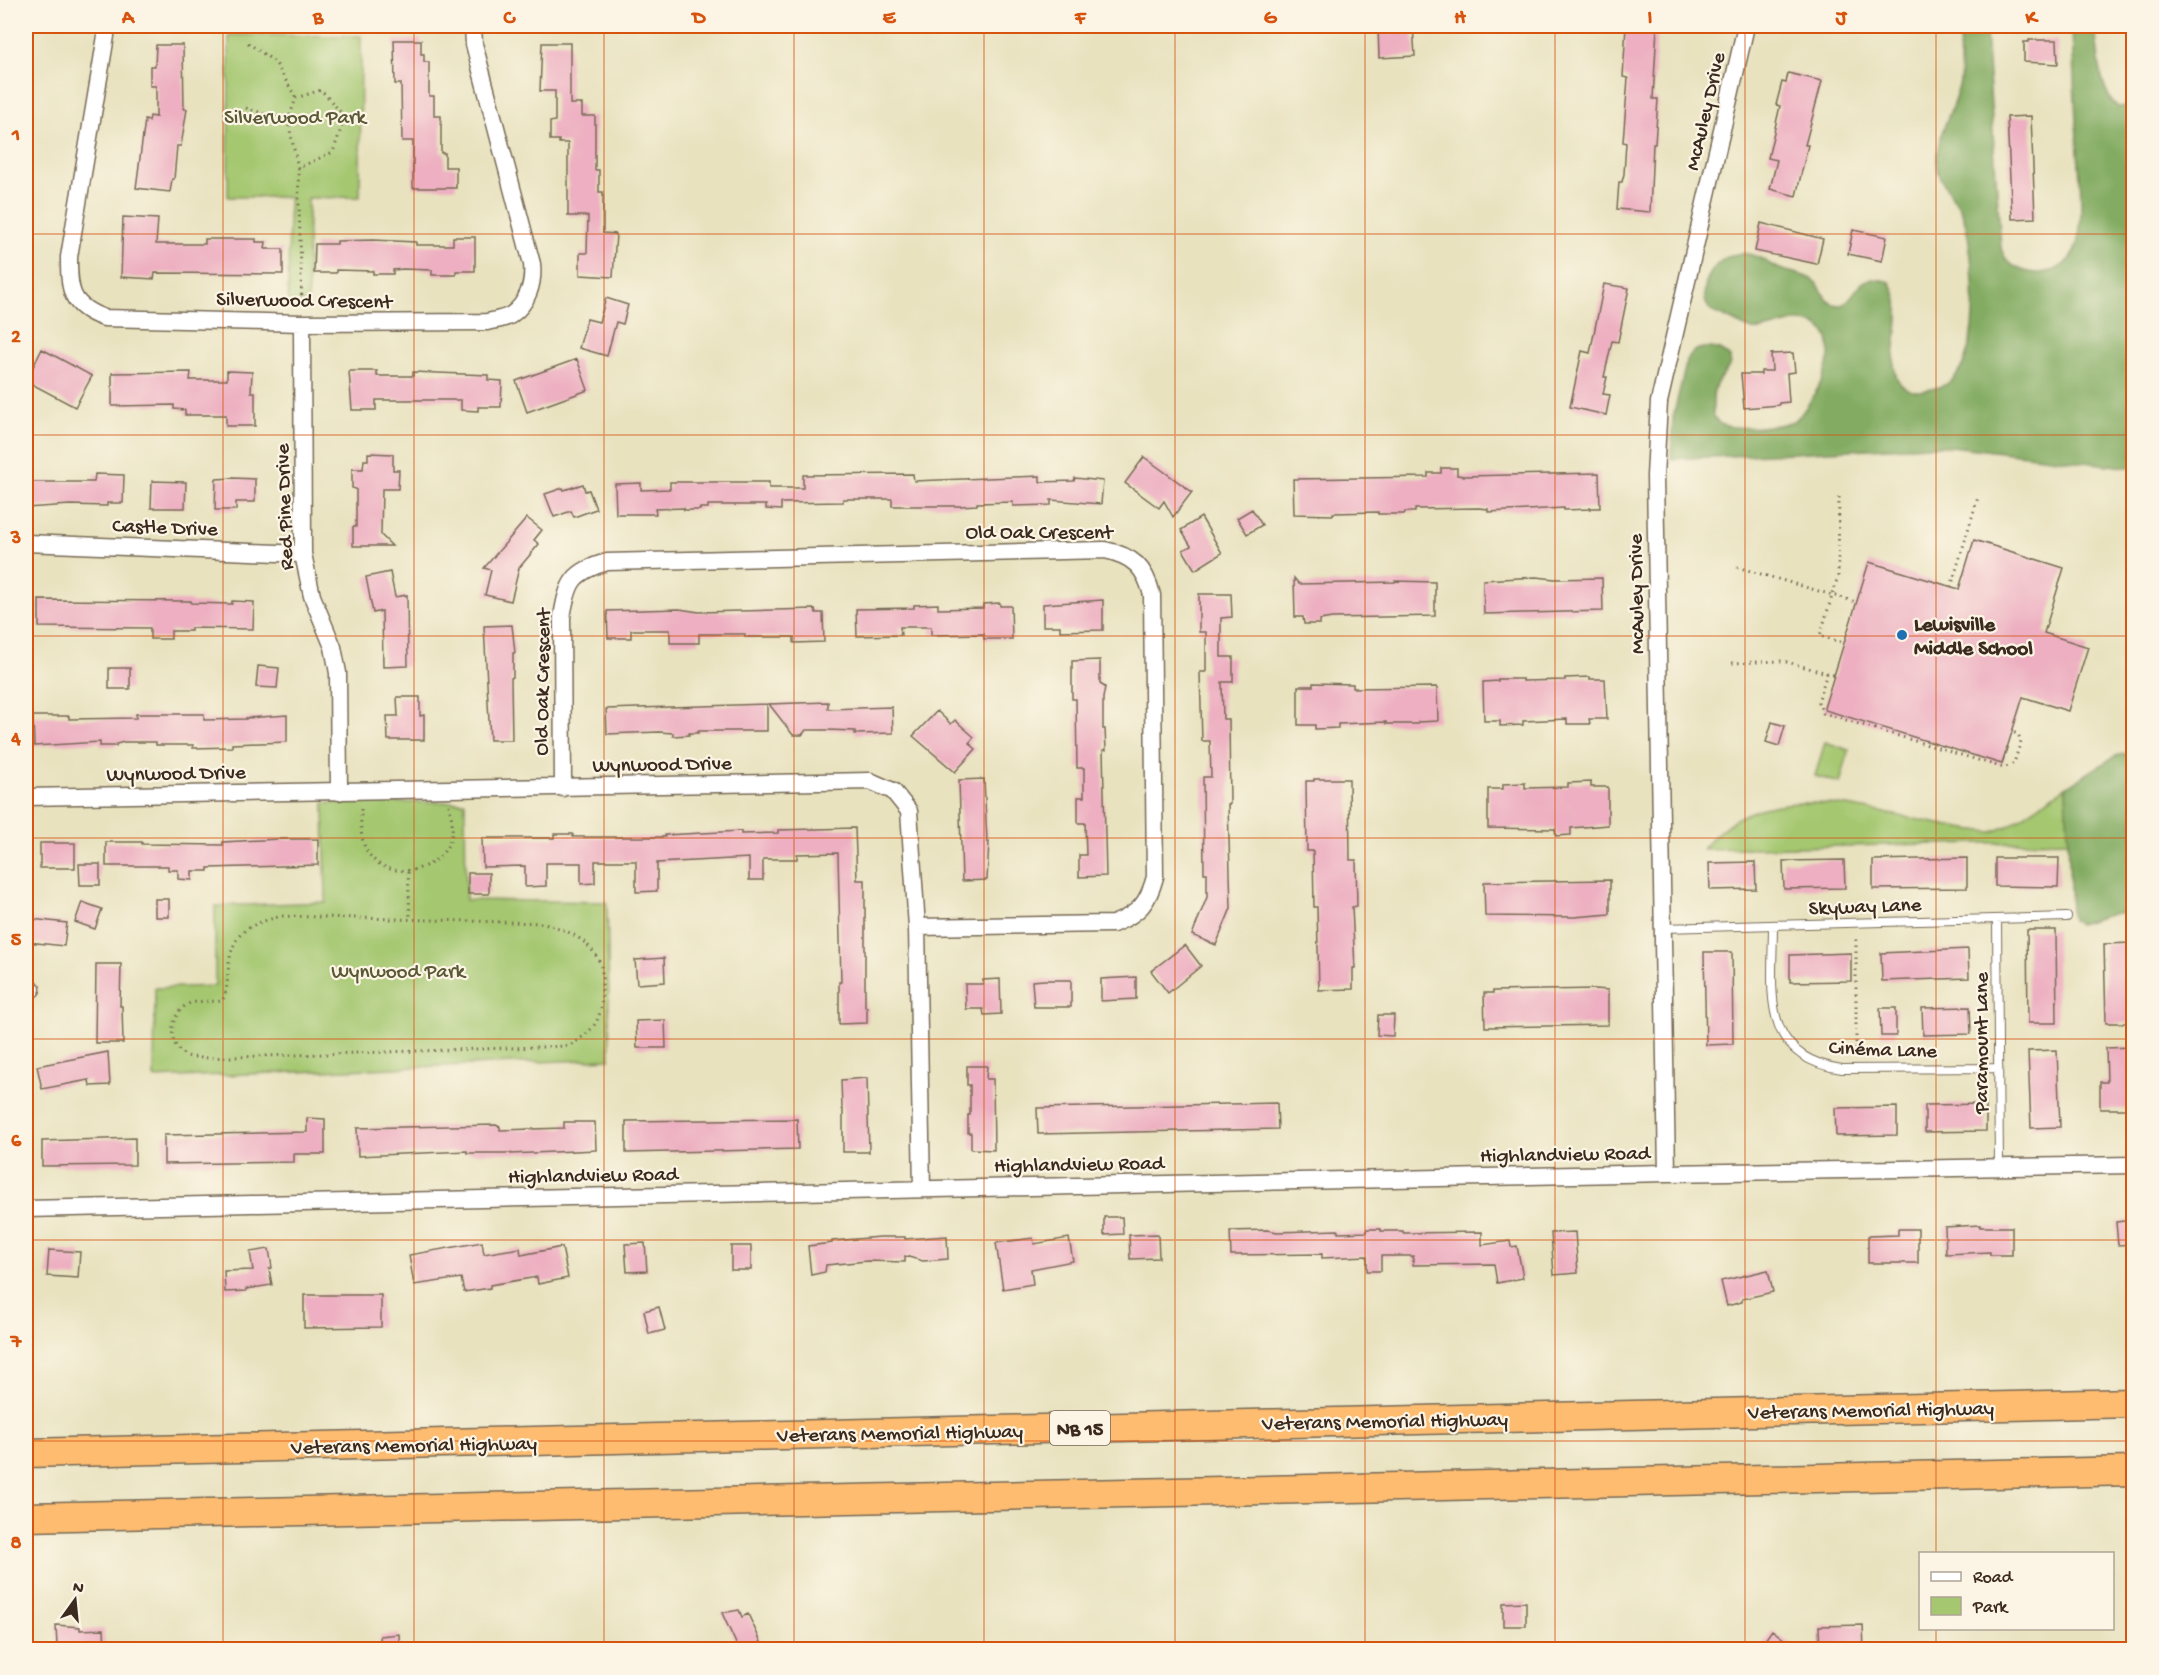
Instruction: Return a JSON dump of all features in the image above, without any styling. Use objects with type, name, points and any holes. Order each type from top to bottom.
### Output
[{"type":"highway","name":"Veterans Memorial Highway","points":[[26,1453],[2133,1403]]},
{"type":"highway","points":[[26,1517],[2133,1471]]},
{"type":"street","name":"Silverwood Crescent","points":[[105,26],[106,36],[69,257],[69,282],[74,300],[85,310],[104,318],[302,323],[488,322],[509,316],[521,305],[533,278],[532,264],[474,44],[473,26]]},
{"type":"street","name":"McAuley Drive","points":[[1667,1173],[1655,476],[1659,402],[1746,26]]},
{"type":"street","name":"Red Pine Drive","points":[[302,323],[303,554],[312,596],[333,648],[338,674],[339,792]]},
{"type":"street","name":"Castle Drive","points":[[26,543],[303,554]]},
{"type":"street","name":"Old Oak Crescent","points":[[563,788],[562,617],[566,595],[573,579],[587,568],[607,562],[736,558],[1105,550],[1122,554],[1137,564],[1148,579],[1152,595],[1155,877],[1150,895],[1130,917],[1113,924],[917,927]]},
{"type":"street","name":"Wynwood Drive","points":[[26,797],[870,781],[893,791],[909,811],[917,927],[922,1190]]},
{"type":"street","name":"Highlandview Road","points":[[26,1209],[2133,1165]]},
{"type":"lane","name":"Skyway Lane","points":[[1663,928],[2067,917]]},
{"type":"lane","name":"Paramount Lane","points":[[1997,919],[1999,1167]]},
{"type":"lane","name":"Cinéma Lane","points":[[1773,925],[1775,1017],[1785,1039],[1803,1057],[1826,1066],[1856,1069],[1998,1068]]},
{"type":"path","points":[[248,43],[275,62],[296,98],[288,121],[298,168],[302,323]]},
{"type":"path","points":[[296,98],[321,90],[345,117],[333,152],[298,168]]},
{"type":"path","points":[[246,108],[288,121]]},
{"type":"path","points":[[1839,497],[1838,576],[1820,636],[1844,643]]},
{"type":"path","points":[[1952,587],[1978,497]]},
{"type":"path","points":[[1737,567],[1856,602]]},
{"type":"path","points":[[1732,663],[1784,661],[1834,675]]},
{"type":"path","points":[[1827,673],[1818,702],[1823,713],[2004,768],[2014,763],[2020,741],[2018,734],[2012,732]]},
{"type":"path","points":[[361,792],[361,833],[369,854],[382,866],[408,872],[427,866],[436,860],[451,837],[452,820],[446,790]]},
{"type":"path","points":[[408,872],[410,918]]},
{"type":"path","points":[[282,916],[410,918],[544,923],[572,933],[585,943],[601,968],[602,1011],[595,1024],[570,1046],[202,1058],[188,1056],[178,1048],[172,1038],[173,1023],[176,1017],[190,1003],[222,1001],[226,993],[229,955],[237,937],[244,929],[282,916]]},
{"type":"path","points":[[1856,923],[1856,1069]]},
{"type":"green space","points":[[1967,26],[1983,26],[1986,33],[2001,248],[2007,260],[2016,268],[2039,273],[2052,271],[2069,260],[2077,243],[2080,230],[2081,199],[2072,26],[2094,26],[2100,70],[2106,91],[2118,107],[2133,105],[2133,468],[1951,446],[1671,459],[1673,417],[1687,360],[1691,354],[1701,348],[1720,350],[1730,358],[1729,367],[1714,390],[1713,416],[1719,423],[1734,427],[1769,426],[1795,420],[1814,396],[1826,369],[1829,342],[1824,332],[1814,325],[1792,322],[1766,330],[1754,330],[1716,314],[1709,308],[1705,298],[1708,278],[1714,267],[1732,255],[1753,255],[1777,268],[1802,275],[1818,285],[1828,300],[1836,305],[1843,305],[1865,281],[1871,279],[1890,282],[1896,295],[1898,308],[1894,359],[1898,380],[1906,388],[1917,391],[1939,387],[1954,378],[1965,360],[1971,337],[1973,284],[1971,257],[1964,218],[1939,174],[1937,156],[1938,146],[1960,82],[1960,37]]},
{"type":"green space","name":"Silverwood Park","points":[[229,35],[361,36],[360,197],[308,198],[308,303],[288,304],[289,197],[228,197]]},
{"type":"green space","points":[[1825,742],[1849,750],[1840,783],[1815,776]]},
{"type":"green space","points":[[2133,752],[2133,913],[2116,913],[2079,924],[2072,920],[2071,914],[2066,787],[2115,756]]},
{"type":"green space","points":[[2066,787],[2069,841],[1702,849],[1736,819],[1764,808],[1795,803],[1828,804],[1863,809],[1963,829],[1993,832],[2010,825]]},
{"type":"green space","name":"Wynwood Park","points":[[465,802],[466,900],[607,902],[610,1059],[154,1078],[155,988],[215,986],[215,906],[326,902],[324,803]]},
{"type":"building","points":[[1378,26],[1413,26],[1415,56],[1379,58]]},
{"type":"building","points":[[1626,26],[1657,27],[1653,99],[1658,99],[1655,144],[1653,144],[1650,212],[1617,209],[1619,182],[1622,182],[1624,174],[1626,143],[1623,142],[1628,78],[1623,77]]},
{"type":"building","points":[[394,40],[421,40],[421,54],[424,54],[424,62],[429,62],[429,96],[434,96],[434,116],[441,116],[441,153],[445,153],[445,167],[456,167],[456,188],[413,188],[413,141],[402,141],[401,84],[395,84]]},
{"type":"building","points":[[2029,40],[2057,40],[2058,64],[2024,62],[2024,42],[2029,42]]},
{"type":"building","points":[[542,43],[570,43],[570,104],[582,104],[582,116],[595,116],[595,170],[599,170],[599,192],[603,192],[603,233],[616,234],[613,277],[580,275],[580,253],[587,253],[588,216],[568,216],[568,143],[550,140],[550,122],[555,121],[555,91],[540,91]]},
{"type":"building","points":[[156,45],[183,45],[184,109],[187,109],[181,146],[177,146],[174,179],[172,179],[170,192],[136,188],[145,120],[149,121],[150,116],[156,117],[156,86],[150,86],[150,66],[155,66]]},
{"type":"building","points":[[1788,73],[1822,81],[1805,145],[1808,145],[1796,196],[1770,189],[1777,160],[1768,158],[1780,106],[1776,105],[1782,82],[1786,83]]},
{"type":"building","points":[[2031,116],[2035,218],[2012,219],[2007,117]]},
{"type":"building","points":[[123,217],[158,219],[156,244],[205,244],[205,239],[256,239],[256,242],[266,242],[265,249],[283,249],[283,274],[155,273],[154,279],[121,277]]},
{"type":"building","points":[[1761,223],[1823,239],[1817,264],[1755,251]]},
{"type":"building","points":[[1853,230],[1887,237],[1882,261],[1848,254]]},
{"type":"building","points":[[453,237],[475,237],[475,271],[456,271],[456,275],[432,275],[432,270],[403,269],[393,270],[393,274],[336,270],[336,273],[314,273],[315,244],[373,240],[416,242],[416,245],[453,245]]},
{"type":"building","points":[[1604,284],[1629,288],[1618,342],[1612,341],[1604,377],[1607,377],[1603,394],[1610,395],[1606,415],[1570,407],[1582,351],[1590,353]]},
{"type":"building","points":[[606,298],[628,305],[623,324],[616,322],[607,356],[579,348],[587,319],[599,322]]},
{"type":"building","points":[[42,349],[92,376],[75,407],[26,381]]},
{"type":"building","points":[[1793,353],[1795,372],[1787,373],[1789,402],[1744,408],[1741,374],[1761,374],[1761,371],[1772,371],[1771,354]]},
{"type":"building","points":[[577,359],[588,390],[527,412],[516,381]]},
{"type":"building","points":[[227,371],[252,372],[251,392],[255,392],[255,426],[226,426],[226,415],[185,415],[185,410],[174,409],[174,405],[112,406],[112,373],[191,372],[190,380],[227,380]]},
{"type":"building","points":[[349,371],[377,371],[377,376],[413,376],[413,372],[488,375],[488,380],[502,381],[501,407],[478,407],[478,411],[461,410],[461,400],[376,400],[376,410],[352,410]]},
{"type":"building","points":[[368,453],[393,454],[393,470],[399,470],[398,489],[382,489],[381,535],[392,546],[353,546],[353,527],[356,527],[356,489],[352,488],[352,469],[363,469],[364,460],[368,460]]},
{"type":"building","points":[[1144,457],[1192,492],[1173,517],[1164,501],[1159,508],[1125,483]]},
{"type":"building","points":[[1441,468],[1457,468],[1457,475],[1464,476],[1599,473],[1600,508],[1488,512],[1488,509],[1479,508],[1415,509],[1415,512],[1404,514],[1378,514],[1378,512],[1333,513],[1333,515],[1294,514],[1293,479],[1428,477],[1428,473],[1441,473]]},
{"type":"building","points":[[95,474],[124,475],[123,503],[107,503],[107,506],[70,505],[26,508],[26,482],[94,482]]},
{"type":"building","points":[[913,474],[914,481],[1040,476],[1040,482],[1074,481],[1075,478],[1103,481],[1101,504],[1051,500],[1051,505],[1013,506],[1013,502],[960,506],[892,506],[892,499],[843,499],[843,502],[781,503],[781,510],[766,509],[766,505],[708,505],[708,508],[700,508],[700,510],[655,509],[656,514],[616,514],[615,484],[641,483],[641,490],[670,489],[670,482],[769,482],[769,488],[803,488],[803,475]]},
{"type":"building","points":[[216,479],[255,479],[255,502],[236,502],[236,510],[215,510]]},
{"type":"building","points":[[152,481],[186,482],[185,508],[151,508]]},
{"type":"building","points":[[583,484],[585,491],[589,490],[596,509],[574,517],[571,511],[554,517],[545,494]]},
{"type":"building","points":[[1252,509],[1262,525],[1247,534],[1237,518]]},
{"type":"building","points":[[1201,517],[1222,553],[1195,570],[1183,550],[1191,546],[1181,530]]},
{"type":"building","points":[[527,518],[542,530],[534,540],[539,544],[519,568],[511,601],[485,595],[491,570],[484,568]]},
{"type":"building","points":[[1974,540],[2064,568],[2044,633],[2088,647],[2068,711],[2023,697],[2002,764],[1825,710],[1869,562],[1959,589]]},
{"type":"building","points":[[390,572],[395,597],[407,595],[408,666],[383,667],[382,611],[373,613],[366,577]]},
{"type":"building","points":[[1536,577],[1602,578],[1603,611],[1484,614],[1483,580]]},
{"type":"building","points":[[1294,578],[1299,584],[1435,582],[1435,616],[1332,618],[1320,620],[1320,624],[1304,624],[1303,617],[1295,617]]},
{"type":"building","points":[[1199,594],[1231,594],[1232,617],[1221,618],[1221,657],[1233,657],[1233,682],[1222,682],[1223,719],[1229,719],[1230,804],[1228,804],[1231,908],[1216,945],[1192,935],[1207,897],[1207,873],[1204,873],[1203,777],[1211,777],[1210,741],[1202,741],[1200,672],[1206,672],[1206,632],[1199,632]]},
{"type":"building","points":[[39,600],[191,601],[191,603],[232,604],[232,601],[254,602],[253,629],[191,628],[191,631],[171,631],[171,639],[150,639],[150,628],[39,627]]},
{"type":"building","points":[[1103,600],[1103,630],[1060,631],[1060,626],[1043,626],[1043,604]]},
{"type":"building","points":[[1000,603],[1000,606],[1011,606],[1012,639],[984,639],[984,634],[931,635],[931,627],[900,627],[901,635],[857,636],[856,609],[914,608],[914,605],[938,604],[938,609],[983,608],[983,604]]},
{"type":"building","points":[[679,609],[699,612],[815,609],[816,613],[823,613],[824,642],[794,643],[794,637],[699,634],[699,643],[670,643],[670,630],[631,630],[631,638],[608,638],[607,611]]},
{"type":"building","points":[[512,625],[515,653],[513,653],[513,677],[511,678],[512,740],[490,740],[484,626]]},
{"type":"building","points":[[1100,660],[1100,684],[1105,687],[1103,729],[1105,729],[1106,750],[1103,750],[1106,876],[1079,877],[1079,855],[1086,855],[1085,823],[1078,823],[1078,797],[1084,797],[1084,768],[1077,768],[1076,699],[1072,699],[1072,661]]},
{"type":"building","points":[[258,666],[279,668],[277,688],[256,687]]},
{"type":"building","points":[[109,668],[130,668],[130,689],[109,689]]},
{"type":"building","points":[[1590,677],[1590,679],[1605,679],[1607,719],[1589,719],[1590,724],[1567,724],[1567,719],[1523,721],[1523,725],[1500,726],[1500,721],[1484,721],[1483,682],[1498,681],[1498,679],[1523,679],[1523,681]]},
{"type":"building","points":[[1313,683],[1353,684],[1353,688],[1437,687],[1438,721],[1418,722],[1418,724],[1386,724],[1386,722],[1338,724],[1338,728],[1315,729],[1315,725],[1298,725],[1298,686],[1313,686]]},
{"type":"building","points":[[397,697],[420,697],[420,716],[424,715],[424,740],[388,740],[387,716],[398,716]]},
{"type":"building","points":[[828,702],[828,709],[892,707],[893,733],[855,734],[855,731],[806,730],[802,735],[793,735],[769,704]]},
{"type":"building","points":[[767,704],[767,731],[698,731],[698,733],[689,733],[689,735],[673,736],[673,733],[659,732],[607,734],[606,709]]},
{"type":"building","points":[[937,711],[951,724],[955,720],[974,737],[969,743],[976,749],[955,772],[913,736]]},
{"type":"building","points":[[136,714],[204,714],[204,720],[287,715],[287,742],[193,748],[193,745],[156,745],[156,742],[124,742],[116,746],[100,746],[100,742],[34,746],[33,716],[69,716],[69,719],[136,718]]},
{"type":"building","points":[[1772,722],[1785,726],[1779,746],[1766,742]]},
{"type":"building","points":[[984,779],[987,842],[989,842],[987,880],[962,881],[959,780]]},
{"type":"building","points":[[1314,779],[1349,779],[1350,860],[1356,860],[1357,906],[1352,907],[1355,968],[1353,968],[1353,989],[1319,990],[1313,851],[1307,851],[1306,781],[1314,781]]},
{"type":"building","points":[[1591,782],[1591,787],[1608,787],[1608,825],[1571,828],[1571,835],[1556,836],[1555,829],[1488,828],[1488,789],[1503,789],[1503,784],[1525,783],[1525,788],[1568,787],[1568,783]]},
{"type":"building","points":[[855,828],[857,880],[865,880],[867,1023],[839,1024],[839,982],[841,982],[838,853],[797,854],[797,859],[763,859],[763,880],[749,880],[749,858],[657,863],[657,891],[636,892],[636,861],[595,861],[595,883],[581,884],[581,863],[546,863],[546,886],[525,887],[525,866],[483,867],[482,838],[554,838],[554,834],[573,834],[573,837],[665,837],[665,835],[741,831],[741,834],[778,833],[778,830]]},
{"type":"building","points":[[318,839],[318,865],[208,868],[208,871],[192,871],[192,880],[178,879],[178,870],[168,870],[168,866],[106,866],[106,842],[223,845],[223,842]]},
{"type":"building","points":[[40,843],[75,843],[75,868],[40,868]]},
{"type":"building","points":[[1967,858],[1967,888],[1873,889],[1873,860]]},
{"type":"building","points":[[1995,858],[2059,858],[2058,887],[1995,886]]},
{"type":"building","points":[[1844,860],[1845,888],[1784,889],[1783,861]]},
{"type":"building","points":[[1755,862],[1756,889],[1710,890],[1709,863]]},
{"type":"building","points":[[79,864],[100,864],[100,885],[80,885]]},
{"type":"building","points":[[468,873],[489,873],[489,894],[468,894]]},
{"type":"building","points":[[1610,880],[1610,914],[1574,917],[1485,916],[1484,882]]},
{"type":"building","points":[[155,899],[169,899],[169,917],[155,917]]},
{"type":"building","points":[[82,902],[102,909],[95,929],[75,922]]},
{"type":"building","points":[[31,919],[67,923],[64,946],[28,942]]},
{"type":"building","points":[[2027,930],[2056,930],[2057,1023],[2028,1023]]},
{"type":"building","points":[[2133,943],[2133,1023],[2106,1023],[2104,944]]},
{"type":"building","points":[[1185,945],[1201,966],[1168,993],[1151,971]]},
{"type":"building","points":[[1968,949],[1969,978],[1882,981],[1881,953]]},
{"type":"building","points":[[1704,952],[1732,952],[1733,1044],[1706,1045]]},
{"type":"building","points":[[1851,953],[1851,981],[1790,982],[1790,955]]},
{"type":"building","points":[[664,958],[665,982],[637,984],[635,960]]},
{"type":"building","points":[[96,964],[121,964],[120,1006],[122,1006],[123,1043],[95,1043]]},
{"type":"building","points":[[1136,977],[1136,999],[1101,1001],[1101,979]]},
{"type":"building","points":[[1000,979],[1001,1014],[984,1015],[983,1009],[966,1009],[965,984],[983,984],[983,980]]},
{"type":"building","points":[[1071,980],[1071,1007],[1034,1007],[1032,981]]},
{"type":"building","points":[[1608,990],[1608,1025],[1485,1027],[1484,993]]},
{"type":"building","points":[[1970,1007],[1971,1034],[1923,1035],[1922,1008]]},
{"type":"building","points":[[1880,1008],[1896,1008],[1896,1036],[1881,1036]]},
{"type":"building","points":[[1378,1015],[1394,1015],[1393,1036],[1377,1035]]},
{"type":"building","points":[[665,1020],[666,1048],[637,1048],[636,1021]]},
{"type":"building","points":[[2133,1047],[2133,1109],[2100,1109],[2100,1082],[2107,1082],[2106,1048]]},
{"type":"building","points":[[2057,1050],[2060,1127],[2031,1128],[2028,1051]]},
{"type":"building","points":[[108,1052],[110,1085],[90,1086],[89,1080],[42,1089],[37,1066]]},
{"type":"building","points":[[967,1066],[987,1066],[986,1079],[993,1079],[994,1150],[971,1149],[971,1133],[968,1133],[970,1085],[967,1085]]},
{"type":"building","points":[[867,1078],[869,1152],[843,1152],[841,1080]]},
{"type":"building","points":[[1277,1103],[1278,1129],[1038,1134],[1037,1108]]},
{"type":"building","points":[[1986,1104],[1986,1131],[1925,1132],[1925,1105]]},
{"type":"building","points":[[1897,1107],[1897,1135],[1836,1136],[1835,1108]]},
{"type":"building","points":[[307,1118],[325,1119],[325,1154],[294,1154],[294,1162],[164,1164],[164,1135],[307,1132]]},
{"type":"building","points":[[797,1119],[798,1149],[626,1153],[626,1121]]},
{"type":"building","points":[[564,1122],[595,1122],[596,1150],[511,1154],[467,1153],[467,1151],[358,1156],[357,1128],[496,1125],[500,1127],[500,1130],[564,1128]]},
{"type":"building","points":[[135,1138],[135,1165],[42,1166],[42,1141]]},
{"type":"building","points":[[1104,1217],[1122,1217],[1123,1234],[1104,1235]]},
{"type":"building","points":[[2133,1220],[2133,1244],[2118,1245],[2116,1222]]},
{"type":"building","points":[[1980,1225],[1980,1227],[2012,1227],[2012,1255],[1990,1255],[1990,1252],[1946,1254],[1945,1227]]},
{"type":"building","points":[[1367,1229],[1403,1231],[1403,1233],[1482,1232],[1482,1245],[1510,1241],[1511,1247],[1517,1246],[1523,1278],[1497,1283],[1494,1264],[1413,1265],[1413,1256],[1381,1256],[1381,1271],[1367,1271],[1367,1256],[1322,1258],[1322,1254],[1231,1255],[1230,1231],[1338,1230],[1338,1233],[1367,1232]]},
{"type":"building","points":[[1898,1229],[1918,1229],[1918,1263],[1868,1263],[1868,1236],[1898,1235]]},
{"type":"building","points":[[1575,1232],[1578,1273],[1554,1275],[1551,1233]]},
{"type":"building","points":[[1158,1234],[1159,1258],[1130,1259],[1129,1235]]},
{"type":"building","points":[[947,1236],[948,1259],[923,1261],[905,1256],[905,1262],[867,1261],[826,1265],[825,1272],[811,1275],[808,1246],[832,1243],[832,1241],[880,1237],[905,1237],[905,1239]]},
{"type":"building","points":[[1033,1238],[1034,1244],[1069,1238],[1073,1261],[1031,1269],[1033,1284],[1003,1289],[996,1243]]},
{"type":"building","points":[[482,1242],[484,1254],[520,1248],[521,1255],[562,1247],[568,1278],[538,1284],[537,1277],[464,1292],[461,1278],[414,1285],[409,1255]]},
{"type":"building","points":[[645,1243],[647,1271],[627,1272],[625,1244]]},
{"type":"building","points":[[731,1246],[751,1246],[751,1270],[731,1270]]},
{"type":"building","points":[[269,1249],[272,1285],[246,1289],[246,1291],[225,1292],[224,1271],[253,1270],[250,1252]]},
{"type":"building","points":[[49,1250],[80,1252],[78,1278],[47,1276]]},
{"type":"building","points":[[1768,1270],[1773,1292],[1742,1299],[1742,1302],[1727,1306],[1721,1281]]},
{"type":"building","points":[[304,1295],[381,1295],[381,1327],[304,1328]]},
{"type":"building","points":[[659,1307],[665,1330],[649,1334],[644,1311]]},
{"type":"building","points":[[1526,1602],[1526,1626],[1503,1626],[1503,1603]]},
{"type":"building","points":[[739,1610],[742,1617],[748,1614],[761,1642],[746,1650],[739,1650],[722,1613]]},
{"type":"building","points":[[56,1625],[80,1627],[80,1630],[104,1629],[105,1650],[83,1650],[83,1645],[57,1646]]},
{"type":"building","points":[[1863,1625],[1864,1650],[1820,1650],[1819,1626]]},
{"type":"building","points":[[1772,1630],[1798,1650],[1758,1650]]},
{"type":"building","points":[[399,1634],[400,1650],[381,1650],[380,1636]]},
{"type":"place","name":"Lewisville Middle School","points":[[1902,635]]}]
